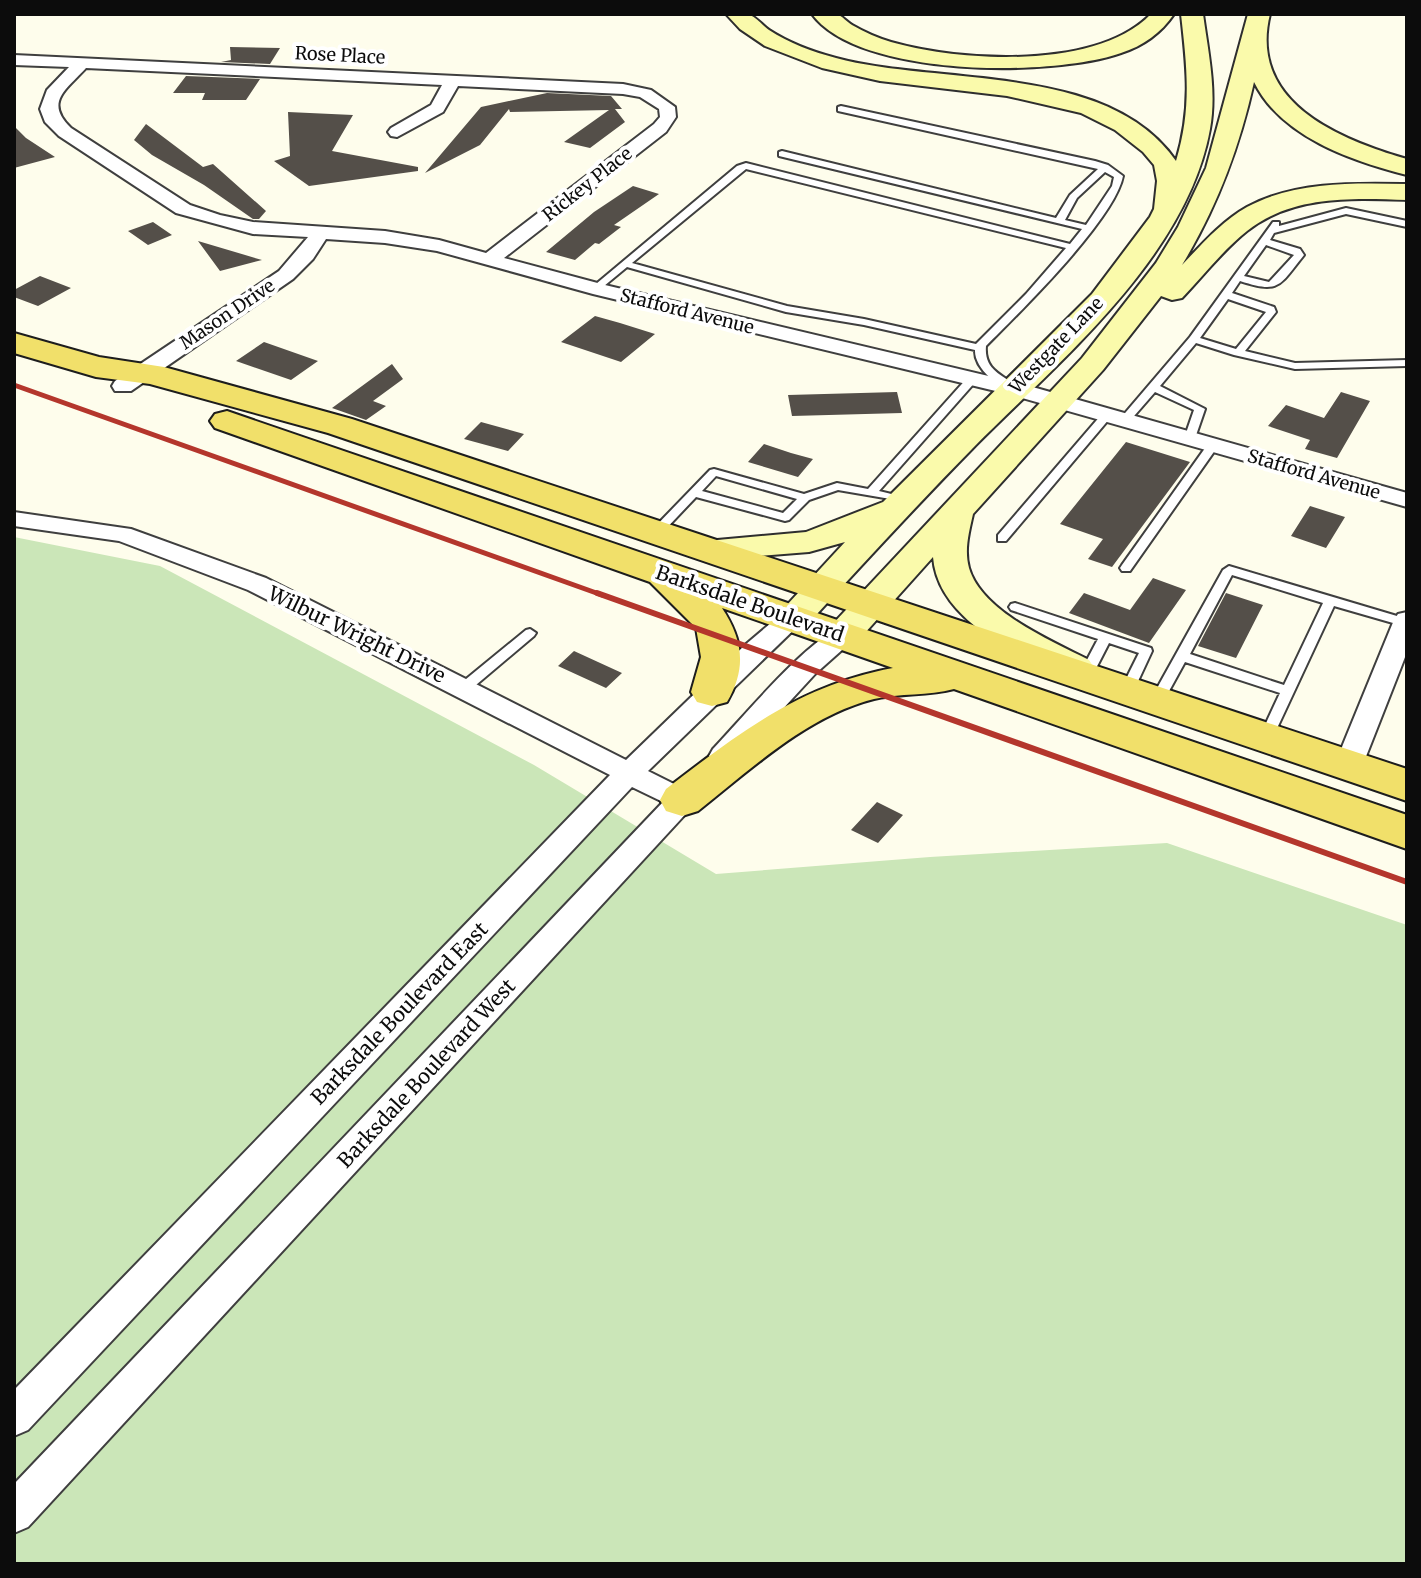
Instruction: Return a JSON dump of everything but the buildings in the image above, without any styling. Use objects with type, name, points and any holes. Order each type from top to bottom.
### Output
[{"type":"main road","points":[[737,14],[746,25],[779,44],[847,68],[1029,93],[1065,101],[1121,124],[1144,138],[1161,156],[1169,172],[1167,209]]},
{"type":"main road","points":[[823,14],[841,28],[890,49],[947,59],[1008,62],[1060,59],[1113,47],[1137,38],[1163,14]]},
{"type":"main road","name":"Westgate Lane","points":[[793,618],[822,587],[891,499],[1014,389],[1107,293],[1138,255],[1167,209],[1188,162],[1198,129],[1198,72],[1192,14]]},
{"type":"main road","points":[[1256,24],[1257,66],[1278,102],[1314,129],[1407,167]]},
{"type":"main road","name":"Westgate Lane","points":[[842,636],[1112,344],[1172,260],[1211,186],[1230,131],[1256,24]]},
{"type":"main road","points":[[1112,344],[1151,314],[1220,240],[1241,222],[1265,209],[1327,193],[1407,192]]},
{"type":"main road","name":"Barksdale Boulevard","points":[[14,343],[121,375],[402,483],[654,550],[707,549],[1407,785]]},
{"type":"main road","name":"Barksdale Boulevard","points":[[121,375],[294,412],[431,456],[654,550],[793,618],[1407,832]]},
{"type":"main road","points":[[402,483],[431,456]]},
{"type":"main road","points":[[707,549],[809,542],[838,533],[891,499]]},
{"type":"main road","points":[[957,511],[948,532],[947,547],[950,568],[965,596],[1005,630],[1086,675]]},
{"type":"main road","points":[[654,550],[717,630],[723,663],[712,692]]},
{"type":"main road","points":[[682,800],[760,740],[820,701],[853,689],[897,680],[974,680]]},
{"type":"main road","points":[[1331,805],[1349,764]]},
{"type":"street","name":"Rose Place","points":[[14,60],[623,89],[645,93],[662,102]]},
{"type":"street","name":"Stafford Avenue","points":[[82,63],[48,102],[51,118],[65,132],[163,197],[199,216],[253,228],[403,239],[595,289],[973,378],[1407,500]]},
{"type":"street","points":[[397,132],[437,108],[453,81]]},
{"type":"street","name":"Rickey Place","points":[[489,260],[666,123],[669,112],[662,102]]},
{"type":"street","name":"Mason Drive","points":[[121,375],[286,275],[306,255],[321,232]]},
{"type":"street","name":"Wilbur Wright Drive","points":[[14,519],[123,534],[257,584],[465,687],[682,800]]},
{"type":"street","name":"Barksdale Boulevard East","points":[[14,1417],[630,772],[793,618]]},
{"type":"street","points":[[1349,764],[1407,622]]},
{"type":"street","name":"Barksdale Boulevard West","points":[[14,1513],[806,668],[842,636]]},
{"type":"lane","points":[[841,109],[1105,167],[1121,179],[1088,228],[980,348],[980,358],[987,369],[1014,389]]},
{"type":"lane","points":[[782,154],[1088,228]]},
{"type":"lane","points":[[595,289],[746,166],[1072,247]]},
{"type":"lane","points":[[1059,221],[1073,197],[1105,167]]},
{"type":"lane","points":[[1002,538],[1115,418],[1154,387],[1227,295],[1274,227],[1346,211],[1407,224]]},
{"type":"lane","points":[[1239,278],[1264,286],[1272,285],[1299,255],[1297,251],[1264,241]]},
{"type":"lane","points":[[625,264],[786,309],[882,325],[980,348]]},
{"type":"lane","points":[[1227,295],[1271,310],[1238,353]]},
{"type":"lane","points":[[1194,339],[1295,366],[1407,363]]},
{"type":"lane","points":[[694,493],[785,517],[805,498],[837,486],[891,499],[973,378]]},
{"type":"lane","points":[[1126,568],[1201,442],[1200,409],[1154,387]]},
{"type":"lane","points":[[654,550],[694,493],[714,472],[805,498]]},
{"type":"lane","points":[[1143,694],[1182,656],[1229,570],[1407,622]]},
{"type":"lane","points":[[1267,736],[1330,601]]},
{"type":"lane","points":[[1015,607],[1146,651],[1143,694]]},
{"type":"lane","points":[[465,687],[530,633]]},
{"type":"lane","points":[[1086,675],[1105,639]]},
{"type":"lane","points":[[1182,656],[1288,691]]},
{"type":"green space","points":[[14,537],[160,566],[534,765],[716,874],[1167,843],[1407,925],[1407,1564],[14,1564]]},
{"type":"railway","points":[[14,385],[602,595]]},
{"type":"railway","points":[[597,593],[1407,882]]}]
